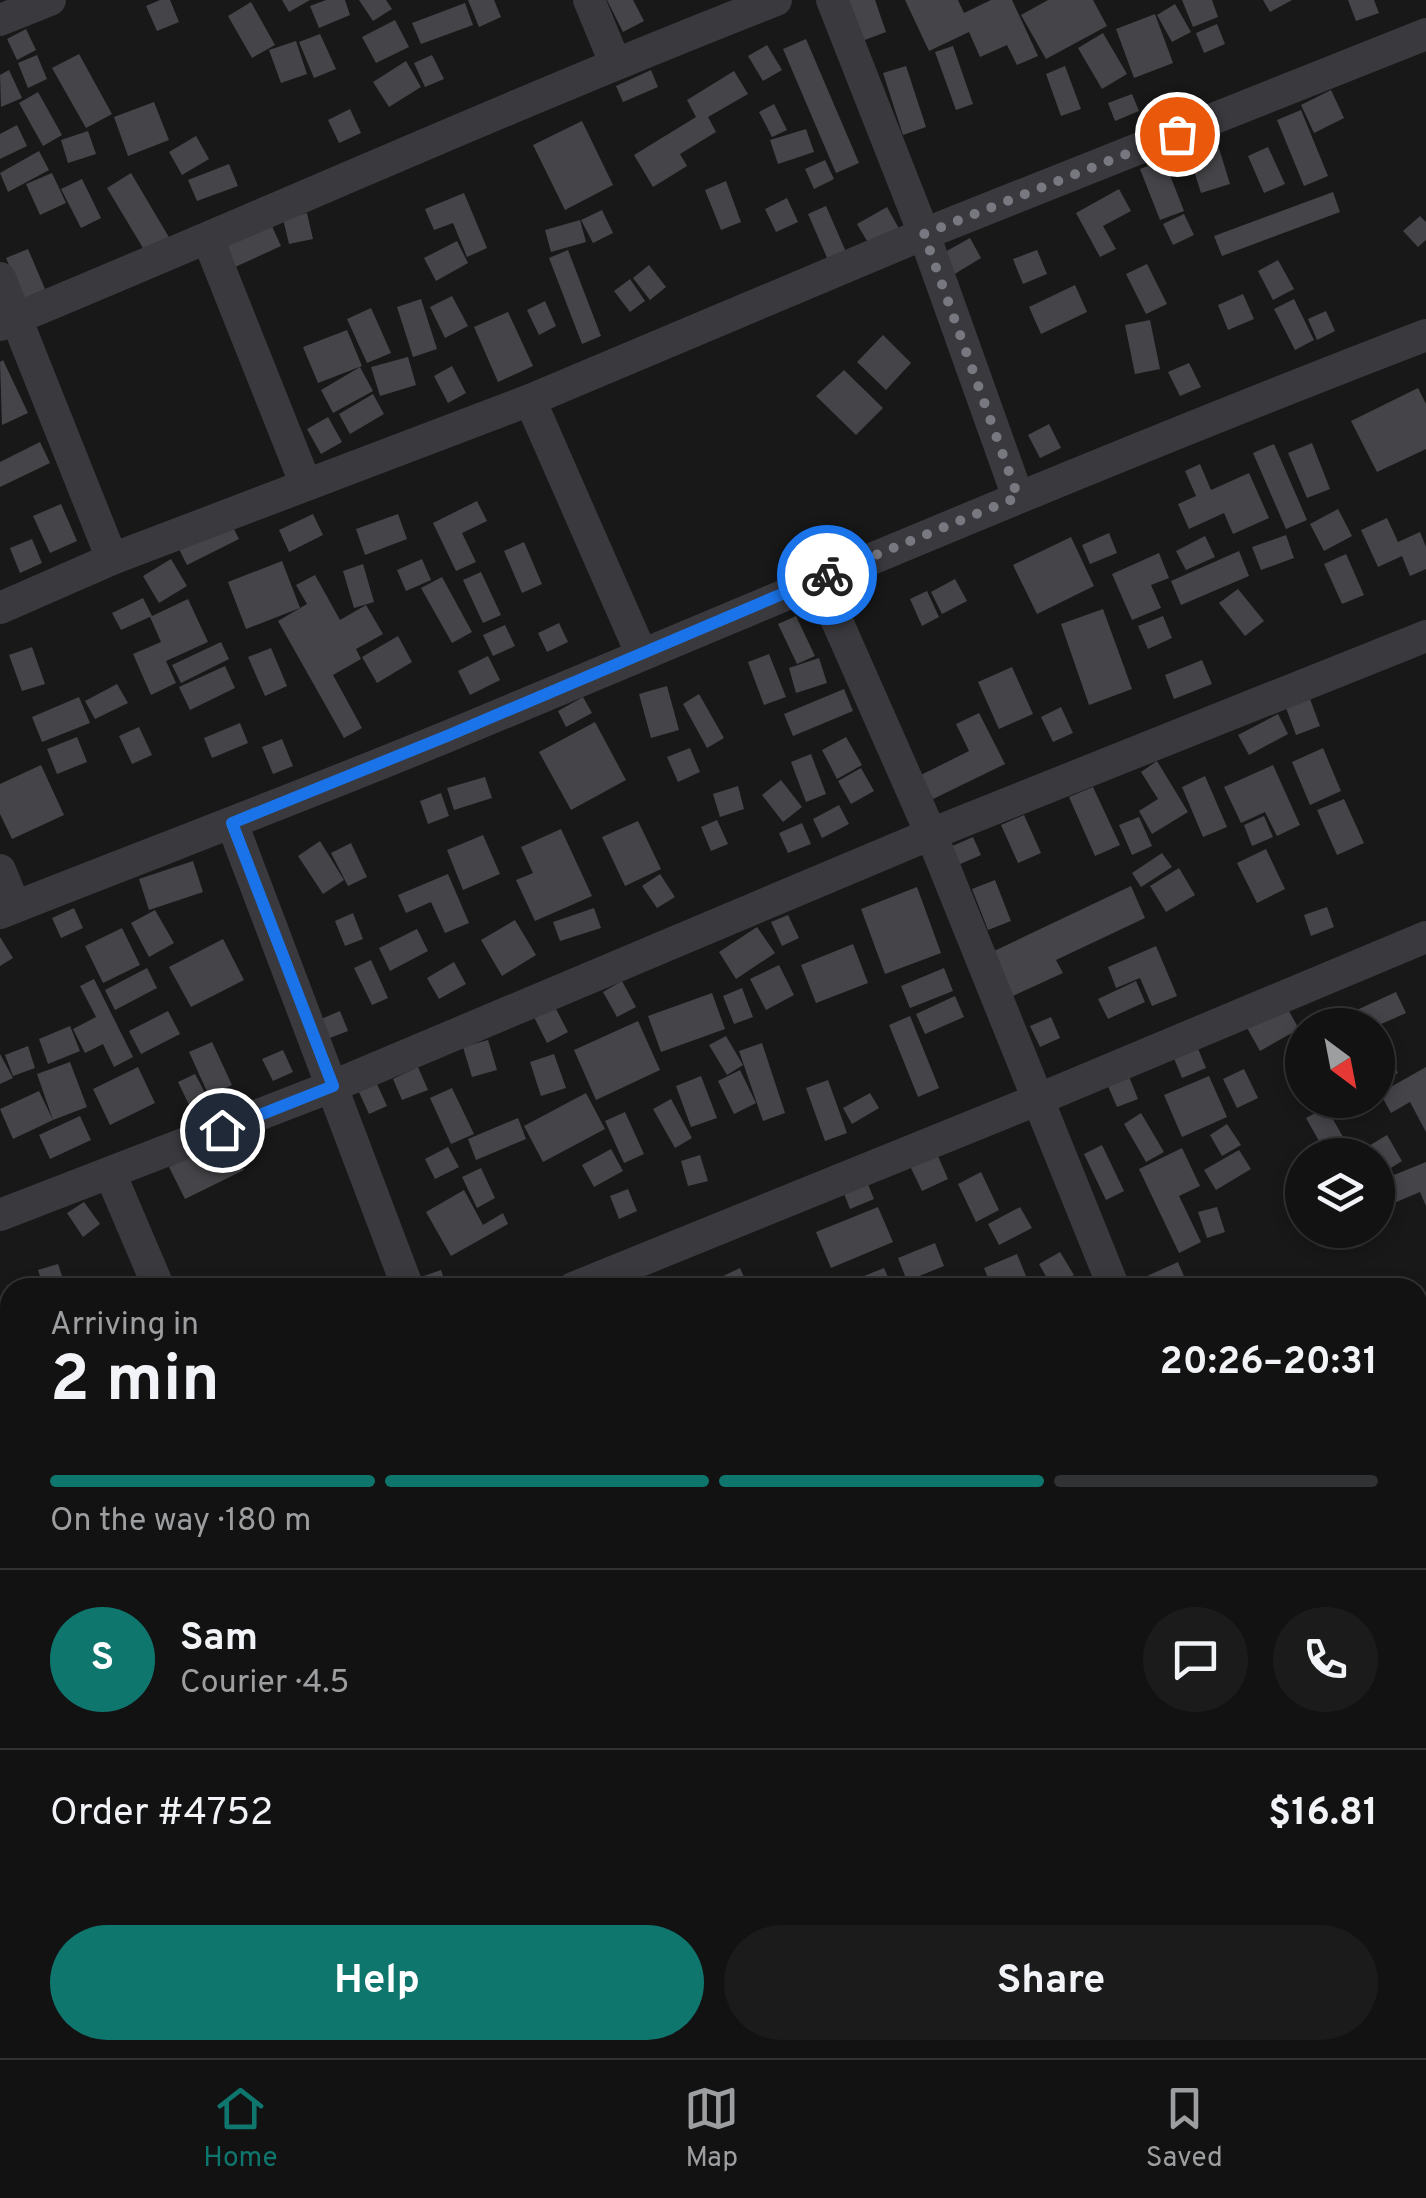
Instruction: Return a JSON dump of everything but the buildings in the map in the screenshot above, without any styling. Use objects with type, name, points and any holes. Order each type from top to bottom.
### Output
[{"type":"street","points":[[0,20],[50,0]]},
{"type":"street","points":[[589,0],[615,62]]},
{"type":"street","points":[[9,321],[615,62],[776,0]]},
{"type":"street","points":[[832,0],[924,234],[1018,497]]},
{"type":"street","points":[[0,608],[112,558],[530,400],[924,234],[1426,34]]},
{"type":"street","points":[[208,239],[306,485]]},
{"type":"street","points":[[0,278],[9,321],[112,558]]},
{"type":"street","points":[[0,870],[8,910],[232,823],[1018,497],[1426,336]]},
{"type":"street","points":[[530,400],[641,653]]},
{"type":"street","points":[[818,578],[931,834],[1110,1278]]},
{"type":"street","points":[[0,1215],[333,1086],[931,834],[1426,636]]},
{"type":"street","points":[[232,823],[404,1278]]},
{"type":"street","points":[[598,1278],[1426,937]]},
{"type":"street","points":[[110,1173],[155,1278]]},
{"type":"way so far","points":[[827,575],[1018,497],[924,234],[1177,134]]},
{"type":"route","points":[[222,1130],[333,1086],[232,823],[827,575]]}]
